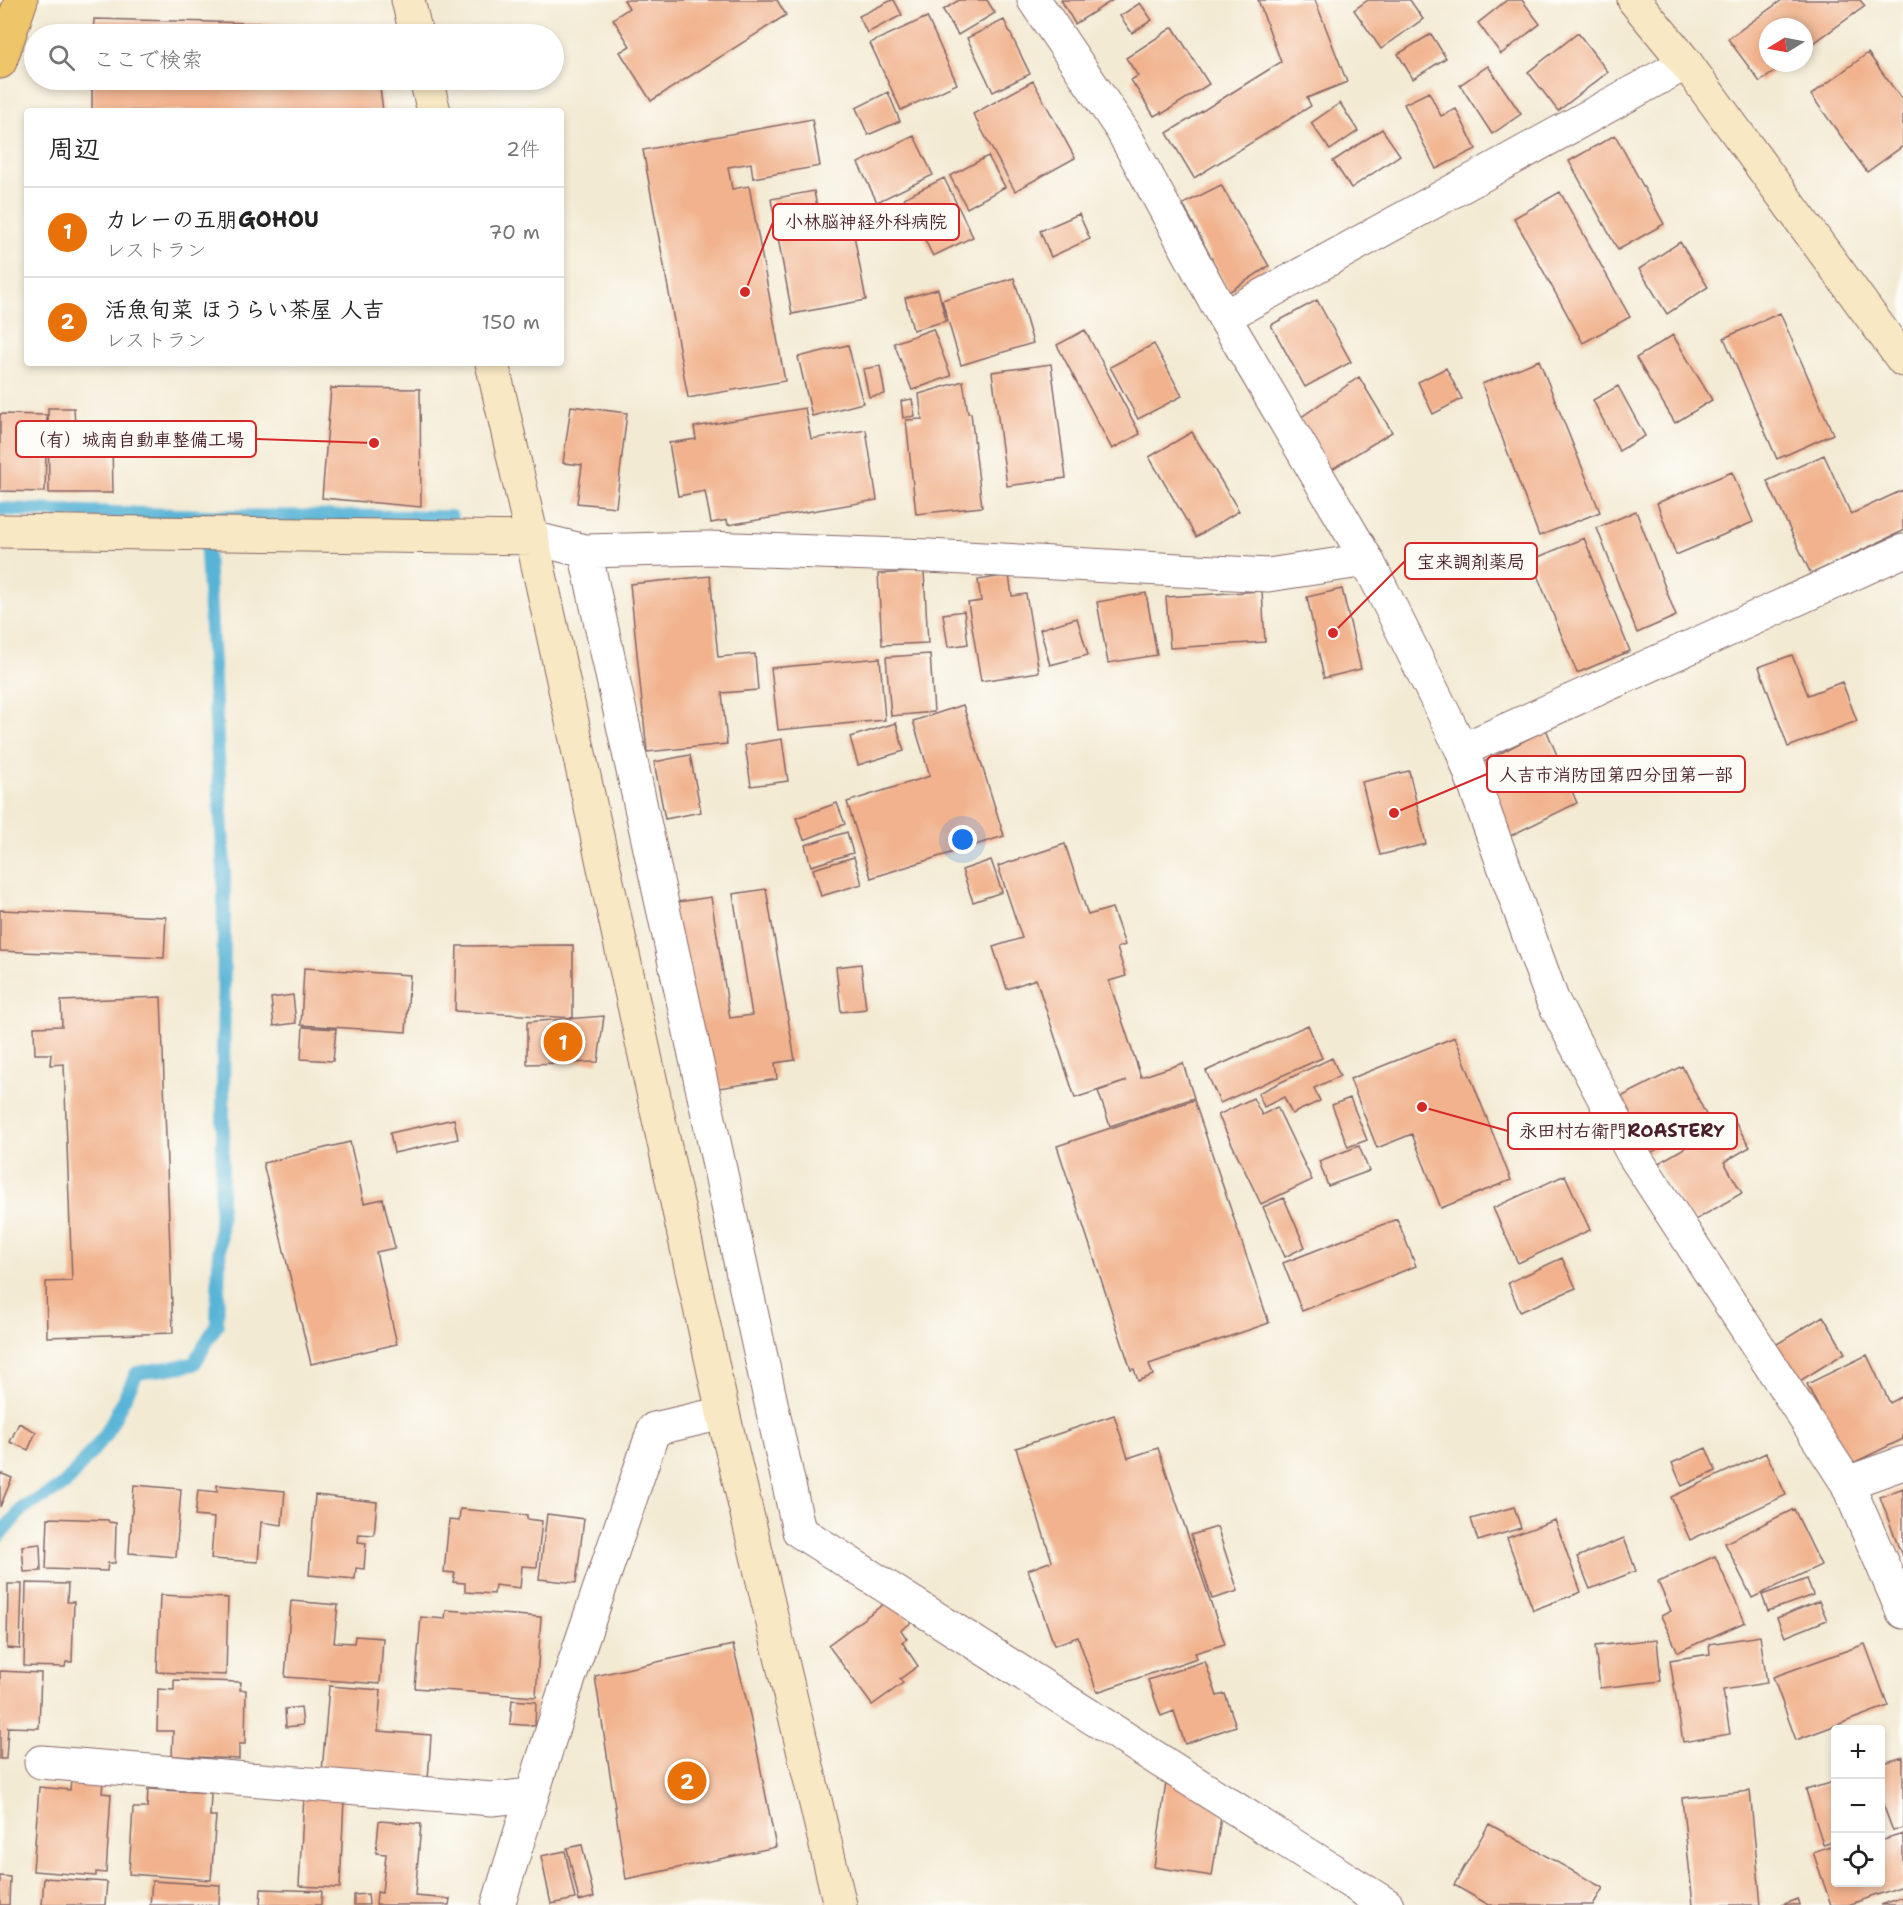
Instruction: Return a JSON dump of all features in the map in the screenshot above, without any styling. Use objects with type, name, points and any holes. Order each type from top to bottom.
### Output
[{"type":"highway","points":[[0,62],[21,0]]},
{"type":"street","points":[[408,0],[414,24]]},
{"type":"street","points":[[1034,0],[1122,130],[1224,316],[1367,560],[1462,750],[1552,999],[1633,1154],[1847,1483],[1903,1612]]},
{"type":"street","points":[[1634,0],[1686,63],[1903,360]]},
{"type":"street","points":[[1224,316],[1686,63]]},
{"type":"street","points":[[429,90],[433,108]]},
{"type":"street","points":[[493,366],[723,1413],[840,1905]]},
{"type":"street","points":[[0,531],[532,538],[585,550],[707,548],[929,556],[1268,574],[1367,560]]},
{"type":"street","points":[[585,550],[799,1531],[1387,1905]]},
{"type":"street","points":[[1462,750],[1903,551]]},
{"type":"street","points":[[498,1905],[561,1702],[654,1429],[723,1413]]},
{"type":"street","points":[[1847,1483],[1903,1463]]},
{"type":"street","points":[[41,1762],[492,1799],[532,1795]]},
{"type":"building","points":[[624,0],[777,0],[786,15],[651,101],[620,52],[630,46],[613,19],[629,8]]},
{"type":"building","points":[[892,0],[902,15],[867,33],[859,16]]},
{"type":"building","points":[[959,0],[987,0],[995,13],[958,35],[943,10]]},
{"type":"building","points":[[1061,0],[1113,0],[1075,24]]},
{"type":"building","points":[[1258,0],[1315,0],[1347,82],[1307,98],[1311,106],[1194,178],[1167,133],[1281,62]]},
{"type":"building","points":[[1368,0],[1410,0],[1423,19],[1381,49],[1354,10]]},
{"type":"building","points":[[1507,0],[1522,0],[1540,24],[1501,54],[1478,23]]},
{"type":"building","points":[[1782,0],[1860,0],[1865,6],[1813,44],[1813,18],[1759,18],[1759,72],[1774,72],[1760,82],[1728,39]]},
{"type":"building","points":[[1140,3],[1152,20],[1132,33],[1120,16]]},
{"type":"building","points":[[927,17],[957,84],[901,110],[870,43]]},
{"type":"building","points":[[94,19],[293,24],[94,24]]},
{"type":"building","points":[[1004,20],[1030,74],[993,92],[967,38]]},
{"type":"building","points":[[1173,27],[1209,84],[1162,114],[1161,112],[1154,116],[1131,80],[1138,76],[1126,58]]},
{"type":"building","points":[[1578,33],[1608,72],[1558,111],[1528,72]]},
{"type":"building","points":[[1431,34],[1446,58],[1413,79],[1398,54]]},
{"type":"building","points":[[1868,53],[1903,101],[1903,146],[1867,172],[1811,95]]},
{"type":"building","points":[[1488,66],[1521,114],[1492,134],[1460,85]]},
{"type":"building","points":[[1033,81],[1075,158],[1015,191],[973,114]]},
{"type":"building","points":[[92,90],[380,90],[383,108],[92,108]]},
{"type":"building","points":[[888,92],[900,121],[868,135],[856,108]]},
{"type":"building","points":[[1429,92],[1441,116],[1456,109],[1476,149],[1436,169],[1404,104]]},
{"type":"building","points":[[1340,103],[1358,131],[1330,150],[1311,123]]},
{"type":"building","points":[[812,119],[820,166],[753,178],[751,163],[728,167],[732,189],[749,186],[785,381],[688,398],[643,150]]},
{"type":"building","points":[[1382,129],[1400,155],[1351,188],[1333,161]]},
{"type":"building","points":[[1615,135],[1664,224],[1618,250],[1569,161]]},
{"type":"building","points":[[914,136],[933,175],[877,202],[858,163]]},
{"type":"building","points":[[988,156],[1005,187],[967,208],[950,176]]},
{"type":"building","points":[[944,178],[973,237],[933,256],[904,198]]},
{"type":"building","points":[[1221,185],[1269,266],[1229,292],[1183,204]]},
{"type":"building","points":[[814,191],[819,218],[850,213],[866,300],[792,314],[771,199]]},
{"type":"building","points":[[1560,192],[1630,317],[1583,343],[1514,218]]},
{"type":"building","points":[[1079,214],[1090,239],[1051,257],[1040,231]]},
{"type":"building","points":[[1680,242],[1708,287],[1667,314],[1639,269]]},
{"type":"building","points":[[1014,278],[1033,343],[961,365],[942,300]]},
{"type":"building","points":[[938,289],[946,321],[913,330],[905,298]]},
{"type":"building","points":[[1317,300],[1351,362],[1305,387],[1271,325]]},
{"type":"building","points":[[1780,313],[1833,434],[1777,459],[1724,338]]},
{"type":"building","points":[[933,329],[951,376],[912,390],[894,343]]},
{"type":"building","points":[[1085,330],[1140,434],[1112,449],[1057,345]]},
{"type":"building","points":[[1673,335],[1712,400],[1675,423],[1636,358]]},
{"type":"building","points":[[1154,344],[1182,396],[1138,419],[1110,367]]},
{"type":"building","points":[[848,345],[863,403],[812,416],[798,357]]},
{"type":"building","points":[[1539,360],[1600,512],[1539,536],[1482,384]]},
{"type":"building","points":[[1051,364],[1066,478],[1007,486],[992,372]]},
{"type":"building","points":[[880,366],[885,394],[869,397],[863,369]]},
{"type":"building","points":[[1446,368],[1462,399],[1433,414],[1418,382]]},
{"type":"building","points":[[1359,377],[1392,432],[1329,471],[1300,418]]},
{"type":"building","points":[[963,381],[968,413],[971,413],[982,507],[916,514],[906,420],[922,419],[919,394]]},
{"type":"building","points":[[1618,386],[1645,436],[1619,451],[1593,400]]},
{"type":"building","points":[[331,388],[420,389],[421,507],[322,498]]},
{"type":"building","points":[[912,399],[915,416],[903,418],[901,401]]},
{"type":"building","points":[[571,406],[627,413],[616,507],[577,503],[582,465],[563,463]]},
{"type":"building","points":[[48,408],[74,408],[75,427],[92,427],[92,442],[112,442],[113,493],[49,493]]},
{"type":"building","points":[[805,408],[811,439],[866,430],[877,500],[728,525],[727,520],[711,523],[705,491],[678,496],[669,443],[696,439],[694,427]]},
{"type":"building","points":[[0,414],[47,415],[45,492],[0,491]]},
{"type":"building","points":[[1192,432],[1239,511],[1196,537],[1149,457]]},
{"type":"building","points":[[1824,455],[1851,514],[1903,490],[1903,531],[1811,574],[1767,481]]},
{"type":"building","points":[[1732,472],[1753,522],[1676,555],[1657,503]]},
{"type":"building","points":[[1636,511],[1676,616],[1637,633],[1597,528]]},
{"type":"building","points":[[1584,538],[1630,651],[1577,673],[1531,560]]},
{"type":"building","points":[[924,571],[928,643],[882,645],[878,574]]},
{"type":"building","points":[[1009,575],[1012,596],[1026,594],[1039,672],[981,681],[968,603],[981,601],[978,580]]},
{"type":"building","points":[[710,576],[718,657],[755,654],[758,690],[722,693],[727,744],[647,752],[630,584]]},
{"type":"building","points":[[1342,589],[1361,669],[1324,678],[1307,597]]},
{"type":"building","points":[[1262,591],[1265,642],[1170,648],[1166,597]]},
{"type":"building","points":[[1146,593],[1157,655],[1108,663],[1097,602]]},
{"type":"building","points":[[964,611],[968,644],[948,647],[943,614]]},
{"type":"building","points":[[1077,618],[1088,655],[1050,665],[1040,629]]},
{"type":"building","points":[[930,654],[934,712],[891,716],[886,657]]},
{"type":"building","points":[[1792,655],[1808,695],[1842,682],[1857,721],[1788,747],[1759,667]]},
{"type":"building","points":[[880,658],[885,720],[778,730],[771,668]]},
{"type":"building","points":[[963,705],[1004,836],[871,878],[847,802],[930,776],[913,721]]},
{"type":"building","points":[[896,723],[904,751],[858,765],[850,737]]},
{"type":"building","points":[[1546,729],[1577,803],[1508,837],[1478,765]]},
{"type":"building","points":[[782,739],[788,781],[751,786],[745,745]]},
{"type":"building","points":[[690,755],[701,812],[665,819],[654,762]]},
{"type":"building","points":[[1409,771],[1426,844],[1380,855],[1362,782]]},
{"type":"building","points":[[837,803],[845,824],[804,840],[796,818]]},
{"type":"building","points":[[847,832],[853,853],[811,866],[805,845]]},
{"type":"building","points":[[1065,844],[1088,915],[1112,908],[1125,945],[1117,948],[1126,976],[1109,981],[1141,1077],[1183,1063],[1194,1098],[1110,1126],[1098,1091],[1127,1081],[1075,1098],[1036,979],[1007,989],[993,947],[1022,938],[998,866]]},
{"type":"building","points":[[854,857],[862,884],[821,896],[813,869]]},
{"type":"building","points":[[991,860],[1002,892],[973,902],[962,870]]},
{"type":"building","points":[[766,889],[795,1060],[775,1063],[777,1079],[706,1090],[671,903],[711,897],[730,1018],[752,1015],[733,894]]},
{"type":"building","points":[[0,910],[166,917],[164,958],[0,951]]},
{"type":"building","points":[[573,945],[573,1018],[455,1011],[457,946]]},
{"type":"building","points":[[861,964],[866,1009],[841,1012],[836,967]]},
{"type":"building","points":[[304,968],[410,975],[406,1032],[301,1025]]},
{"type":"building","points":[[293,995],[296,1023],[274,1026],[271,998]]},
{"type":"building","points":[[161,997],[173,1333],[47,1337],[46,1282],[72,1281],[64,1064],[50,1065],[51,1054],[35,1054],[34,1027],[62,1026],[61,1001]]},
{"type":"building","points":[[604,1016],[598,1062],[527,1064],[527,1022]]},
{"type":"building","points":[[1308,1025],[1322,1058],[1220,1103],[1206,1071]]},
{"type":"building","points":[[303,1027],[336,1029],[333,1061],[301,1059]]},
{"type":"building","points":[[1455,1037],[1511,1180],[1441,1208],[1412,1134],[1377,1148],[1350,1079]]},
{"type":"building","points":[[1332,1058],[1340,1076],[1314,1088],[1320,1101],[1292,1114],[1284,1097],[1264,1107],[1258,1093]]},
{"type":"building","points":[[1682,1066],[1710,1123],[1642,1157],[1613,1101]]},
{"type":"building","points":[[1253,1098],[1262,1115],[1277,1107],[1312,1180],[1261,1204],[1218,1115]]},
{"type":"building","points":[[1350,1098],[1367,1140],[1348,1147],[1332,1105]]},
{"type":"building","points":[[1194,1100],[1269,1323],[1149,1364],[1153,1375],[1138,1381],[1134,1369],[1131,1370],[1057,1146]]},
{"type":"building","points":[[454,1119],[458,1139],[394,1153],[390,1133]]},
{"type":"building","points":[[1733,1119],[1750,1147],[1724,1162],[1742,1193],[1692,1222],[1657,1164]]},
{"type":"building","points":[[350,1142],[364,1203],[383,1199],[395,1248],[376,1252],[397,1344],[311,1364],[263,1163]]},
{"type":"building","points":[[1359,1146],[1369,1171],[1328,1186],[1319,1161]]},
{"type":"building","points":[[1565,1175],[1590,1230],[1518,1263],[1493,1208]]},
{"type":"building","points":[[1284,1198],[1305,1247],[1285,1257],[1263,1207]]},
{"type":"building","points":[[1397,1219],[1416,1266],[1302,1311],[1283,1263]]},
{"type":"building","points":[[1562,1258],[1576,1288],[1520,1312],[1508,1283]]},
{"type":"building","points":[[1823,1316],[1845,1353],[1795,1384],[1772,1347]]},
{"type":"building","points":[[1867,1355],[1890,1403],[1903,1396],[1903,1439],[1847,1466],[1807,1384]]},
{"type":"building","points":[[1114,1415],[1128,1458],[1158,1448],[1225,1644],[1195,1653],[1197,1658],[1097,1692],[1078,1637],[1054,1645],[1028,1570],[1052,1561],[1016,1448]]},
{"type":"building","points":[[19,1423],[36,1432],[28,1450],[10,1442]]},
{"type":"building","points":[[1706,1448],[1716,1471],[1682,1486],[1672,1463]]},
{"type":"building","points":[[1766,1453],[1786,1495],[1690,1540],[1671,1497]]},
{"type":"building","points":[[0,1473],[12,1478],[0,1507]]},
{"type":"building","points":[[134,1485],[181,1489],[176,1557],[129,1553]]},
{"type":"building","points":[[217,1485],[285,1491],[282,1525],[261,1522],[258,1562],[211,1559],[214,1518],[195,1516],[198,1490],[217,1492]]},
{"type":"building","points":[[1903,1488],[1903,1559],[1880,1497]]},
{"type":"building","points":[[315,1495],[377,1502],[374,1535],[359,1534],[358,1542],[366,1543],[364,1569],[356,1568],[355,1579],[309,1575]]},
{"type":"building","points":[[1514,1507],[1521,1528],[1478,1541],[1471,1519]]},
{"type":"building","points":[[460,1509],[527,1515],[527,1519],[542,1521],[537,1567],[522,1566],[520,1588],[495,1585],[494,1594],[465,1592],[465,1583],[453,1582],[455,1573],[444,1572],[449,1520],[459,1521]]},
{"type":"building","points":[[1794,1509],[1821,1565],[1752,1598],[1725,1543]]},
{"type":"building","points":[[547,1514],[584,1519],[576,1583],[539,1579]]},
{"type":"building","points":[[48,1518],[108,1520],[116,1523],[115,1563],[108,1563],[107,1571],[46,1569]]},
{"type":"building","points":[[1555,1520],[1581,1592],[1533,1610],[1507,1538]]},
{"type":"building","points":[[1217,1527],[1238,1591],[1212,1599],[1191,1535]]},
{"type":"building","points":[[1624,1538],[1636,1571],[1590,1589],[1577,1557]]},
{"type":"building","points":[[40,1544],[41,1571],[24,1572],[22,1546]]},
{"type":"building","points":[[1715,1556],[1745,1622],[1678,1652],[1661,1616],[1671,1611],[1658,1582]]},
{"type":"building","points":[[1807,1579],[1813,1595],[1768,1611],[1762,1595]]},
{"type":"building","points":[[26,1583],[68,1584],[67,1602],[74,1602],[72,1662],[66,1662],[65,1667],[24,1666]]},
{"type":"building","points":[[8,1584],[22,1584],[20,1649],[7,1648]]},
{"type":"building","points":[[160,1595],[228,1598],[226,1675],[157,1672]]},
{"type":"building","points":[[892,1598],[911,1623],[901,1630],[907,1639],[902,1642],[918,1666],[900,1679],[903,1683],[872,1705],[828,1645]]},
{"type":"building","points":[[291,1601],[338,1605],[334,1642],[354,1643],[355,1636],[383,1638],[380,1684],[285,1677]]},
{"type":"building","points":[[1819,1601],[1827,1620],[1785,1637],[1777,1618]]},
{"type":"building","points":[[446,1610],[541,1617],[536,1697],[415,1688],[421,1617],[445,1619]]},
{"type":"building","points":[[1760,1636],[1767,1683],[1723,1690],[1730,1734],[1683,1742],[1670,1660],[1710,1654],[1709,1644]]},
{"type":"building","points":[[1657,1639],[1661,1681],[1600,1688],[1595,1646]]},
{"type":"building","points":[[1865,1644],[1888,1706],[1831,1725],[1831,1727],[1796,1740],[1773,1677]]},
{"type":"building","points":[[733,1645],[750,1715],[776,1847],[626,1879],[595,1676]]},
{"type":"building","points":[[1205,1661],[1217,1696],[1225,1694],[1236,1726],[1185,1744],[1174,1711],[1161,1716],[1148,1680]]},
{"type":"building","points":[[0,1671],[41,1673],[39,1728],[8,1727],[6,1759],[0,1759]]},
{"type":"building","points":[[174,1680],[241,1682],[240,1690],[246,1690],[245,1744],[239,1744],[239,1759],[172,1756],[173,1731],[157,1731],[158,1689],[174,1690]]},
{"type":"building","points":[[329,1686],[381,1690],[378,1731],[431,1735],[428,1780],[322,1772]]},
{"type":"building","points":[[512,1700],[536,1702],[535,1726],[510,1724]]},
{"type":"building","points":[[301,1707],[303,1725],[286,1727],[285,1709]]},
{"type":"building","points":[[1903,1757],[1903,1828],[1893,1831],[1885,1809],[1885,1762]]},
{"type":"building","points":[[1167,1775],[1226,1784],[1212,1876],[1154,1867]]},
{"type":"building","points":[[71,1779],[103,1781],[102,1793],[111,1794],[106,1873],[96,1872],[96,1876],[33,1871],[39,1787],[70,1790]]},
{"type":"building","points":[[1831,1782],[1831,1842],[1823,1844],[1806,1790]]},
{"type":"building","points":[[148,1789],[211,1793],[210,1816],[216,1816],[211,1880],[129,1874],[133,1808],[147,1808]]},
{"type":"building","points":[[1750,1791],[1761,1905],[1693,1905],[1682,1798]]},
{"type":"building","points":[[304,1796],[344,1799],[340,1888],[299,1886]]},
{"type":"building","points":[[379,1821],[421,1824],[415,1896],[450,1899],[449,1905],[376,1905],[377,1892],[382,1893],[386,1854],[376,1853]]},
{"type":"building","points":[[1489,1824],[1603,1888],[1593,1905],[1489,1905],[1454,1885]]},
{"type":"building","points":[[1903,1834],[1903,1886],[1848,1905],[1831,1905],[1813,1852],[1831,1846],[1831,1887],[1885,1887],[1885,1839]]},
{"type":"building","points":[[582,1845],[594,1897],[579,1901],[567,1848]]},
{"type":"building","points":[[565,1851],[575,1899],[551,1904],[541,1856]]},
{"type":"building","points":[[0,1876],[10,1877],[9,1905],[0,1905]]},
{"type":"building","points":[[44,1878],[107,1882],[105,1905],[42,1905]]},
{"type":"building","points":[[152,1881],[220,1885],[219,1905],[150,1905]]},
{"type":"building","points":[[261,1889],[322,1891],[321,1905],[260,1905]]},
{"type":"building","points":[[368,1894],[369,1905],[354,1905],[354,1895]]},
{"type":"building","points":[[1903,1897],[1903,1905],[1881,1905]]},
{"type":"building","points":[[1798,1899],[1800,1905],[1782,1905]]},
{"type":"waterway","points":[[0,509],[205,516],[451,517]]},
{"type":"waterway","points":[[0,1535],[23,1508],[64,1485],[105,1436],[137,1373],[194,1364],[217,1324],[223,1133],[224,870],[205,516]]},
{"type":"place","name":"小林脳神経外科病院","points":[[745,292]]},
{"type":"place","name":"（有）城南自動車整備工場","points":[[374,443]]},
{"type":"place","name":"宝来調剤薬局","points":[[1333,633]]},
{"type":"place","name":"人吉市消防団第四分団第一部","points":[[1394,813]]},
{"type":"place","name":"カレーの五朋GOHOU","points":[[563,1042]]},
{"type":"place","name":"永田村右衛門ROASTERY","points":[[1422,1107]]},
{"type":"place","name":"活魚旬菜 ほうらい茶屋 人吉","points":[[687,1781]]}]
